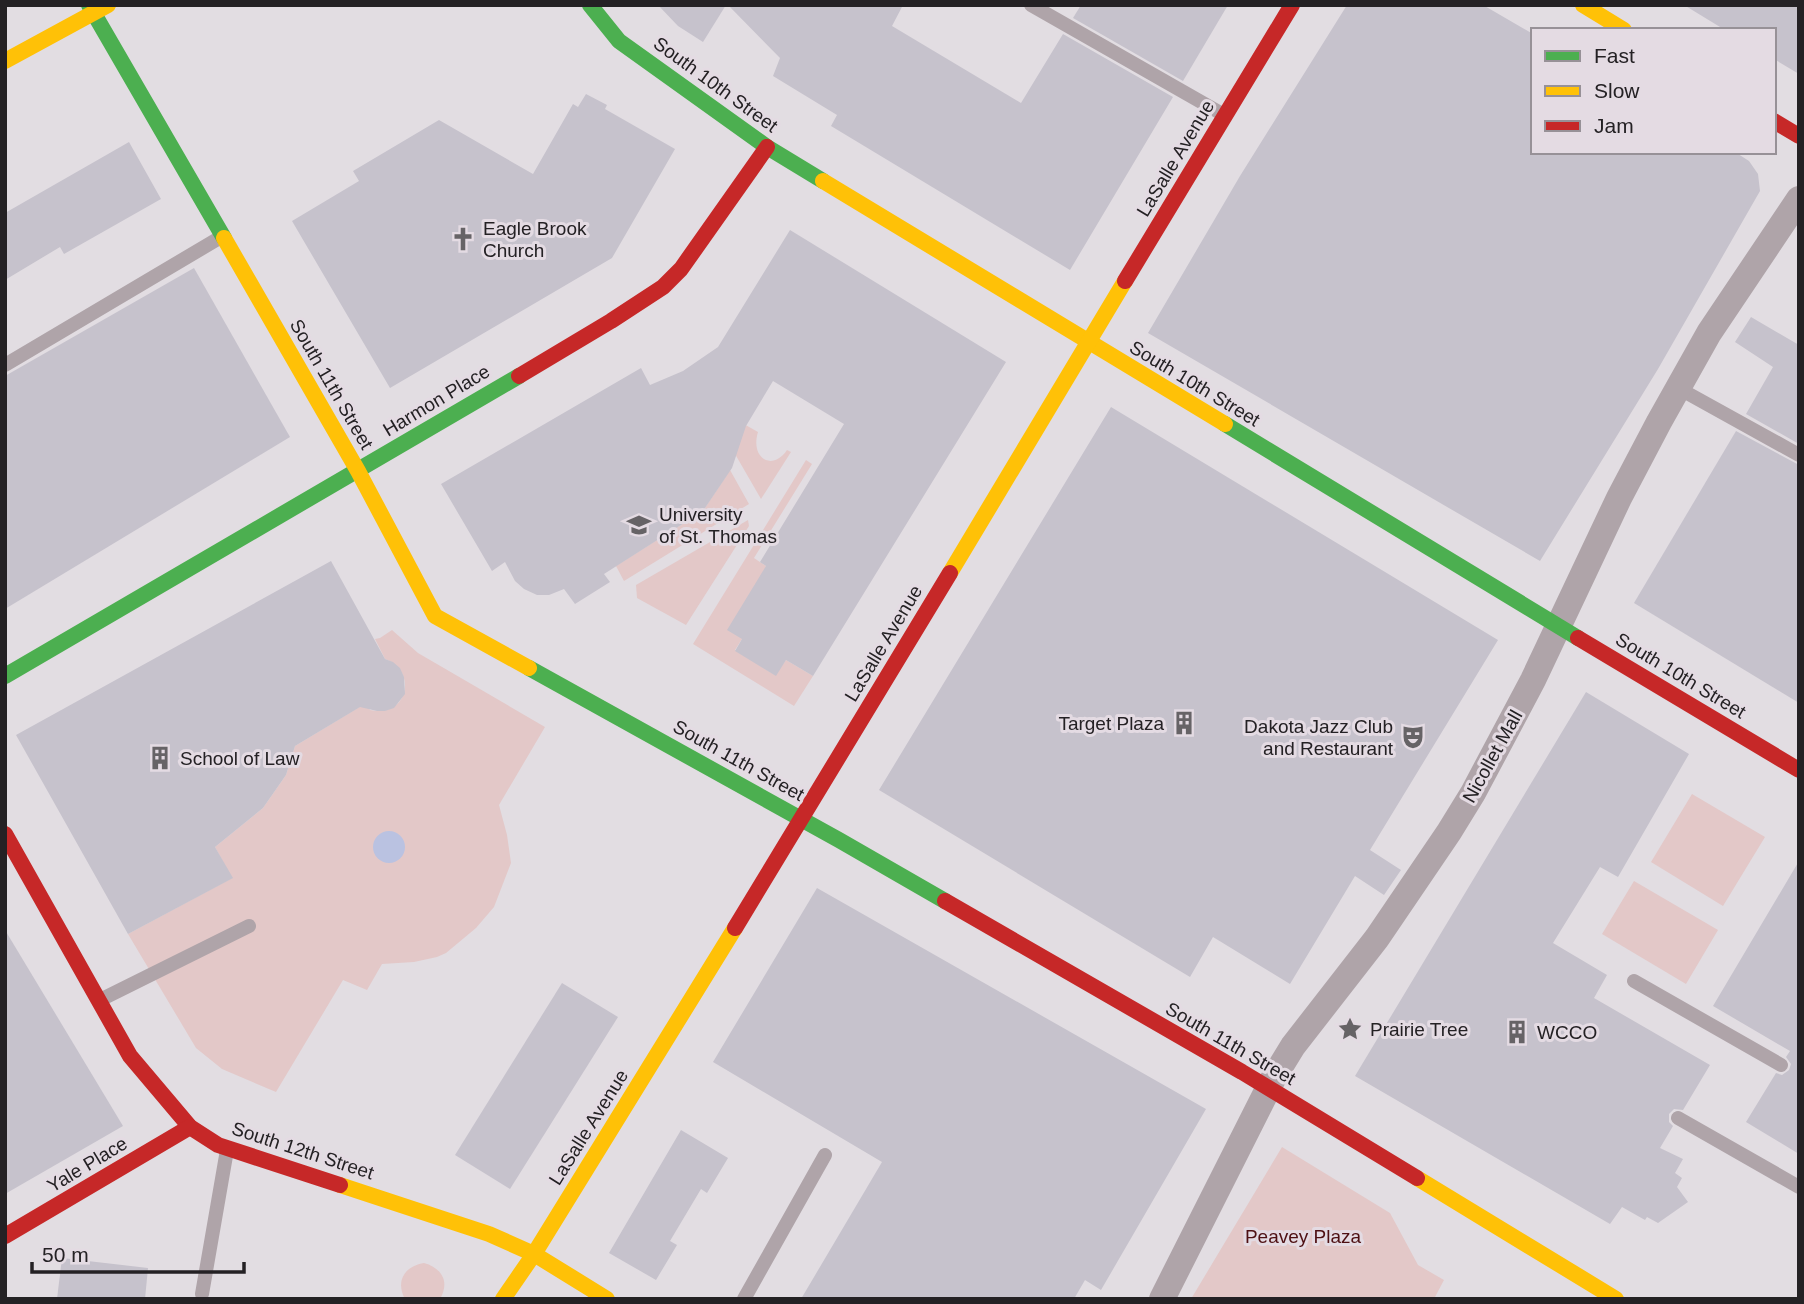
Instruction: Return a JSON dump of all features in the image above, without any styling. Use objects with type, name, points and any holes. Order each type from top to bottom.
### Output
[{"type":"street","name":"South 10th Street","points":[[590,5],[619,41],[767,147],[1799,770]]},
{"type":"street","name":"LaSalle Avenue","points":[[503,1299],[534,1254],[801,819],[1292,5]]},
{"type":"street","points":[[1583,5],[1621,28]]},
{"type":"street","points":[[5,61],[97,8]]},
{"type":"street","name":"South 11th Street","points":[[97,8],[114,46],[358,471],[435,616],[801,819],[1268,1088],[1616,1299]]},
{"type":"street","points":[[1776,122],[1799,136]]},
{"type":"street","name":"Harmon Place","points":[[5,676],[358,471],[611,321],[663,287],[681,269],[767,147]]},
{"type":"street","name":"Nicollet Mall","points":[[1162,1299],[1268,1088],[1293,1046],[1377,939],[1449,831],[1499,746],[1619,498],[1678,388],[1727,304],[1799,199]]},
{"type":"street","name":"South 12th Street","points":[[5,834],[130,1056],[190,1127],[218,1145],[489,1234],[534,1254],[607,1299]]},
{"type":"street","name":"Yale Place","points":[[5,1236],[190,1127]]},
{"type":"lane","points":[[1031,5],[1225,116]]},
{"type":"lane","points":[[5,365],[223,236]]},
{"type":"lane","points":[[1678,388],[1799,455]]},
{"type":"lane","points":[[99,1001],[249,926]]},
{"type":"lane","points":[[1634,981],[1781,1065]]},
{"type":"lane","points":[[1678,1118],[1799,1187]]},
{"type":"lane","points":[[202,1294],[228,1148]]},
{"type":"lane","points":[[744,1299],[825,1155]]},
{"type":"green space","points":[[705,402],[758,432],[757,449],[764,459],[775,460],[787,450],[791,452],[761,499]]},
{"type":"green space","points":[[806,460],[812,464],[754,558],[766,566],[742,639],[735,650],[775,675],[786,660],[813,676],[794,706],[693,644]]},
{"type":"green space","points":[[730,470],[749,504],[624,581],[616,566],[703,511]]},
{"type":"green space","points":[[748,520],[749,526],[686,625],[637,598],[636,585]]},
{"type":"green space","points":[[392,630],[418,653],[545,727],[499,805],[511,863],[494,907],[476,928],[446,953],[414,962],[382,964],[367,990],[343,980],[276,1092],[222,1069],[196,1048],[128,934],[232,878],[215,847],[263,808],[286,775],[295,746],[366,703],[370,710],[383,711],[393,708],[400,701],[405,683],[402,673],[396,665],[385,659],[375,639]]},
{"type":"green space","points":[[1692,794],[1765,837],[1723,906],[1651,862]]},
{"type":"green space","points":[[1634,881],[1718,930],[1686,984],[1602,934]]},
{"type":"green space","name":"Peavey Plaza","points":[[1282,1147],[1390,1213],[1418,1265],[1444,1280],[1434,1299],[1191,1299]]},
{"type":"green space","points":[[424,1263],[436,1268],[442,1276],[444,1287],[440,1299],[405,1299],[401,1286],[404,1275],[412,1267]]},
{"type":"water","points":[[389,831],[400,836],[405,847],[400,858],[389,863],[378,858],[373,847],[378,836]]},
{"type":"building","points":[[658,5],[726,5],[703,42],[678,26]]},
{"type":"building","points":[[728,5],[903,5],[892,26],[1021,103],[1063,34],[1173,97],[1070,270],[831,126],[837,115],[773,76],[780,58]]},
{"type":"building","points":[[1081,5],[1228,5],[1183,81],[1073,18]]},
{"type":"building","points":[[1347,5],[1483,5],[1531,33],[1531,154],[1738,154],[1749,161],[1758,174],[1760,191],[1658,369],[1540,561],[1148,333],[1240,176]]},
{"type":"building","points":[[1684,5],[1799,5],[1799,74],[1776,60],[1776,28],[1722,28]]},
{"type":"building","name":"Eagle Brook Church","points":[[586,94],[607,105],[605,109],[675,149],[612,258],[390,388],[292,221],[359,181],[353,171],[439,120],[533,174],[573,104],[578,107]]},
{"type":"building","points":[[129,142],[161,199],[64,254],[60,247],[5,280],[5,213]]},
{"type":"building","points":[[790,230],[1006,362],[813,676],[786,660],[776,676],[735,651],[742,639],[727,630],[766,566],[760,562],[844,424],[773,381],[746,426],[732,468],[703,511],[604,574],[610,582],[575,604],[564,589],[549,595],[537,595],[524,589],[515,581],[505,562],[492,571],[441,484],[641,368],[650,385],[683,371],[718,347]]},
{"type":"building","points":[[194,268],[290,437],[5,609],[5,376]]},
{"type":"building","points":[[1751,317],[1799,345],[1799,444],[1746,414],[1773,367],[1735,342]]},
{"type":"building","name":"Target Plaza","points":[[1111,407],[1498,640],[1370,850],[1401,870],[1384,895],[1355,876],[1290,984],[1213,937],[1190,977],[879,790]]},
{"type":"building","points":[[1736,431],[1799,465],[1799,703],[1634,603]]},
{"type":"building","name":"School of Law","points":[[331,561],[385,659],[400,668],[404,677],[405,694],[394,708],[377,711],[360,707],[295,746],[286,775],[263,808],[215,847],[233,878],[128,934],[16,735]]},
{"type":"building","name":"WCCO","points":[[1586,692],[1689,754],[1618,877],[1600,867],[1553,943],[1607,975],[1594,998],[1710,1065],[1683,1110],[1674,1109],[1669,1114],[1669,1122],[1673,1126],[1660,1148],[1683,1159],[1675,1173],[1682,1178],[1677,1187],[1688,1202],[1658,1223],[1647,1217],[1645,1220],[1622,1207],[1610,1224],[1355,1076]]},
{"type":"building","points":[[1799,861],[1799,1154],[1746,1122],[1776,1073],[1782,1075],[1789,1070],[1791,1064],[1786,1057],[1790,1051],[1713,1006]]},
{"type":"building","points":[[817,888],[1206,1109],[1101,1290],[1085,1280],[1074,1299],[801,1299],[882,1162],[713,1062]]},
{"type":"building","points":[[5,930],[123,1126],[5,1194]]},
{"type":"building","points":[[562,983],[618,1017],[510,1189],[455,1155]]},
{"type":"building","points":[[681,1130],[728,1158],[707,1193],[701,1189],[670,1241],[677,1245],[656,1280],[609,1253]]},
{"type":"building","points":[[62,1258],[148,1268],[145,1299],[57,1299]]},
{"type":"traffic: fast","points":[[89,5],[224,238]]},
{"type":"traffic: fast","points":[[590,5],[619,41],[767,147],[823,181]]},
{"type":"traffic: fast","points":[[5,676],[519,376]]},
{"type":"traffic: fast","points":[[1225,424],[1578,638]]},
{"type":"traffic: fast","points":[[529,668],[945,901]]},
{"type":"traffic: slow","points":[[5,61],[108,5]]},
{"type":"traffic: slow","points":[[1583,5],[1621,28]]},
{"type":"traffic: slow","points":[[823,181],[1225,424]]},
{"type":"traffic: slow","points":[[224,238],[358,471],[435,616],[529,668]]},
{"type":"traffic: slow","points":[[950,573],[1125,281]]},
{"type":"traffic: slow","points":[[503,1299],[534,1254],[735,928]]},
{"type":"traffic: slow","points":[[1417,1178],[1616,1299]]},
{"type":"traffic: slow","points":[[340,1185],[489,1234],[534,1254],[607,1299]]},
{"type":"traffic: jam","points":[[1125,281],[1292,5]]},
{"type":"traffic: jam","points":[[1776,122],[1799,136]]},
{"type":"traffic: jam","points":[[519,376],[663,287],[681,269],[767,147]]},
{"type":"traffic: jam","points":[[735,928],[950,573]]},
{"type":"traffic: jam","points":[[1578,638],[1799,770]]},
{"type":"traffic: jam","points":[[5,834],[130,1056],[190,1127],[218,1145],[340,1185]]},
{"type":"traffic: jam","points":[[945,901],[1242,1072],[1417,1178]]},
{"type":"traffic: jam","points":[[5,1236],[190,1127]]},
{"type":"place","name":"Eagle Brook Church","points":[[463,239]]},
{"type":"place","name":"University of St. Thomas","points":[[639,525]]},
{"type":"place","name":"Target Plaza","points":[[1184,723]]},
{"type":"place","name":"Dakota Jazz Club and Restaurant","points":[[1413,737]]},
{"type":"place","name":"School of Law","points":[[160,758]]},
{"type":"place","name":"Prairie Tree","points":[[1350,1029]]},
{"type":"place","name":"WCCO","points":[[1517,1032]]}]
